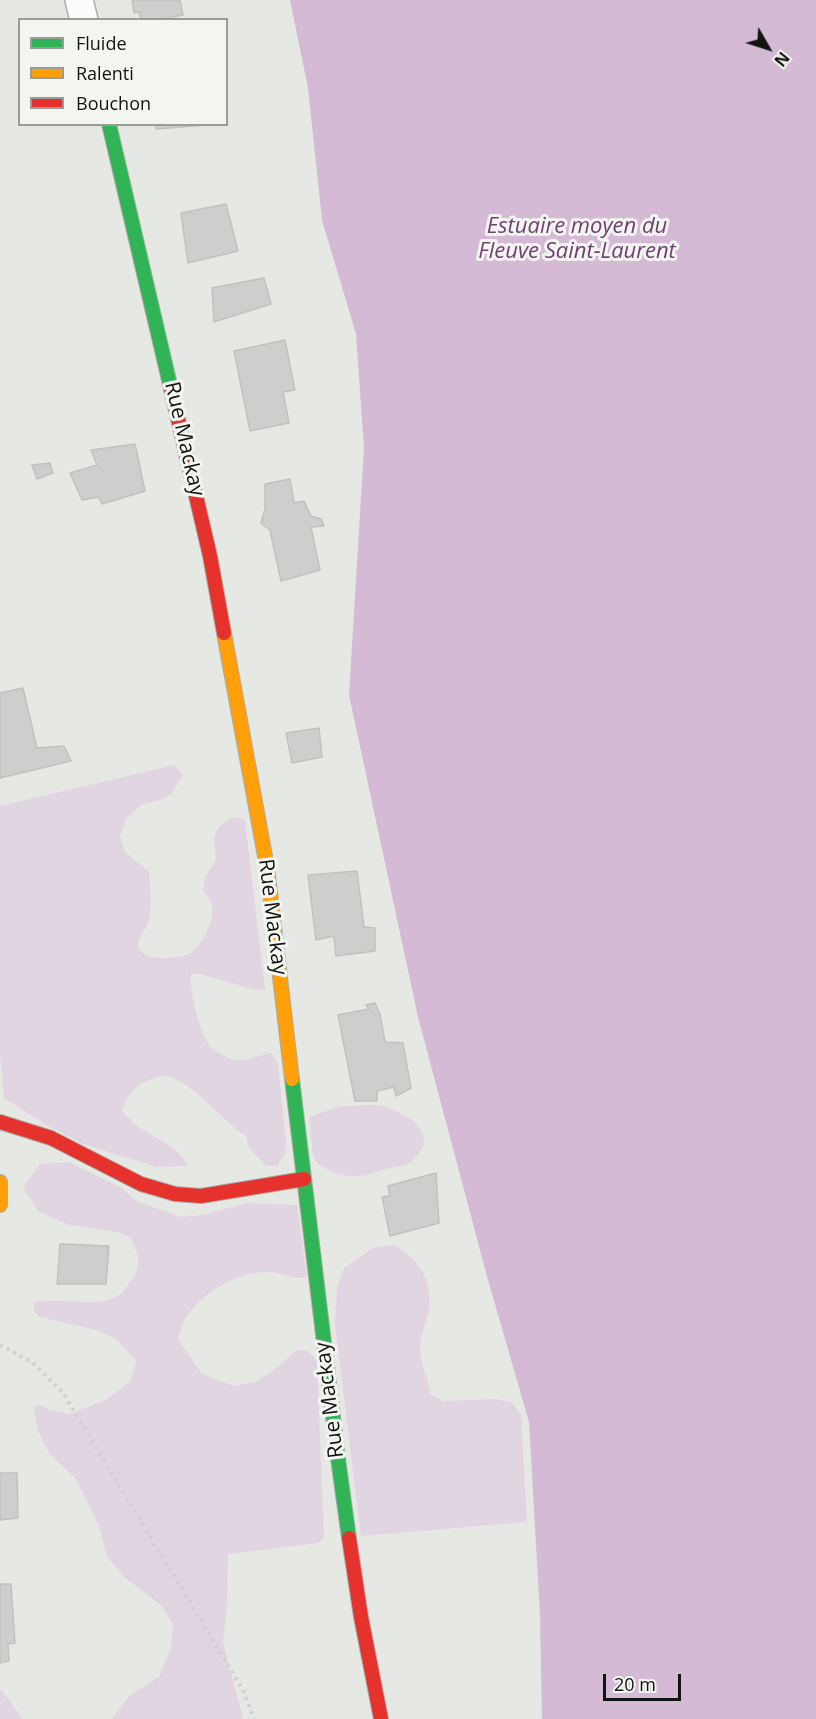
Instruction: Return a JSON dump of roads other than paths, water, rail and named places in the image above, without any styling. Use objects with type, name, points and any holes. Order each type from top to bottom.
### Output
[{"type":"street","points":[[79,0],[84,18]]},
{"type":"street","name":"Rue Mackay","points":[[110,126],[210,556],[267,867],[340,1478],[361,1617],[381,1719]]},
{"type":"street","points":[[0,1122],[51,1138],[141,1184],[175,1194],[201,1196],[304,1179]]},
{"type":"street","points":[[0,1182],[0,1205]]},
{"type":"water","name":"Estuaire moyen du Fleuve Saint-Laurent","points":[[290,0],[816,0],[816,1719],[542,1719],[540,1615],[529,1422],[488,1280],[418,1017],[349,695],[364,448],[356,334],[322,220],[308,88]]}]
